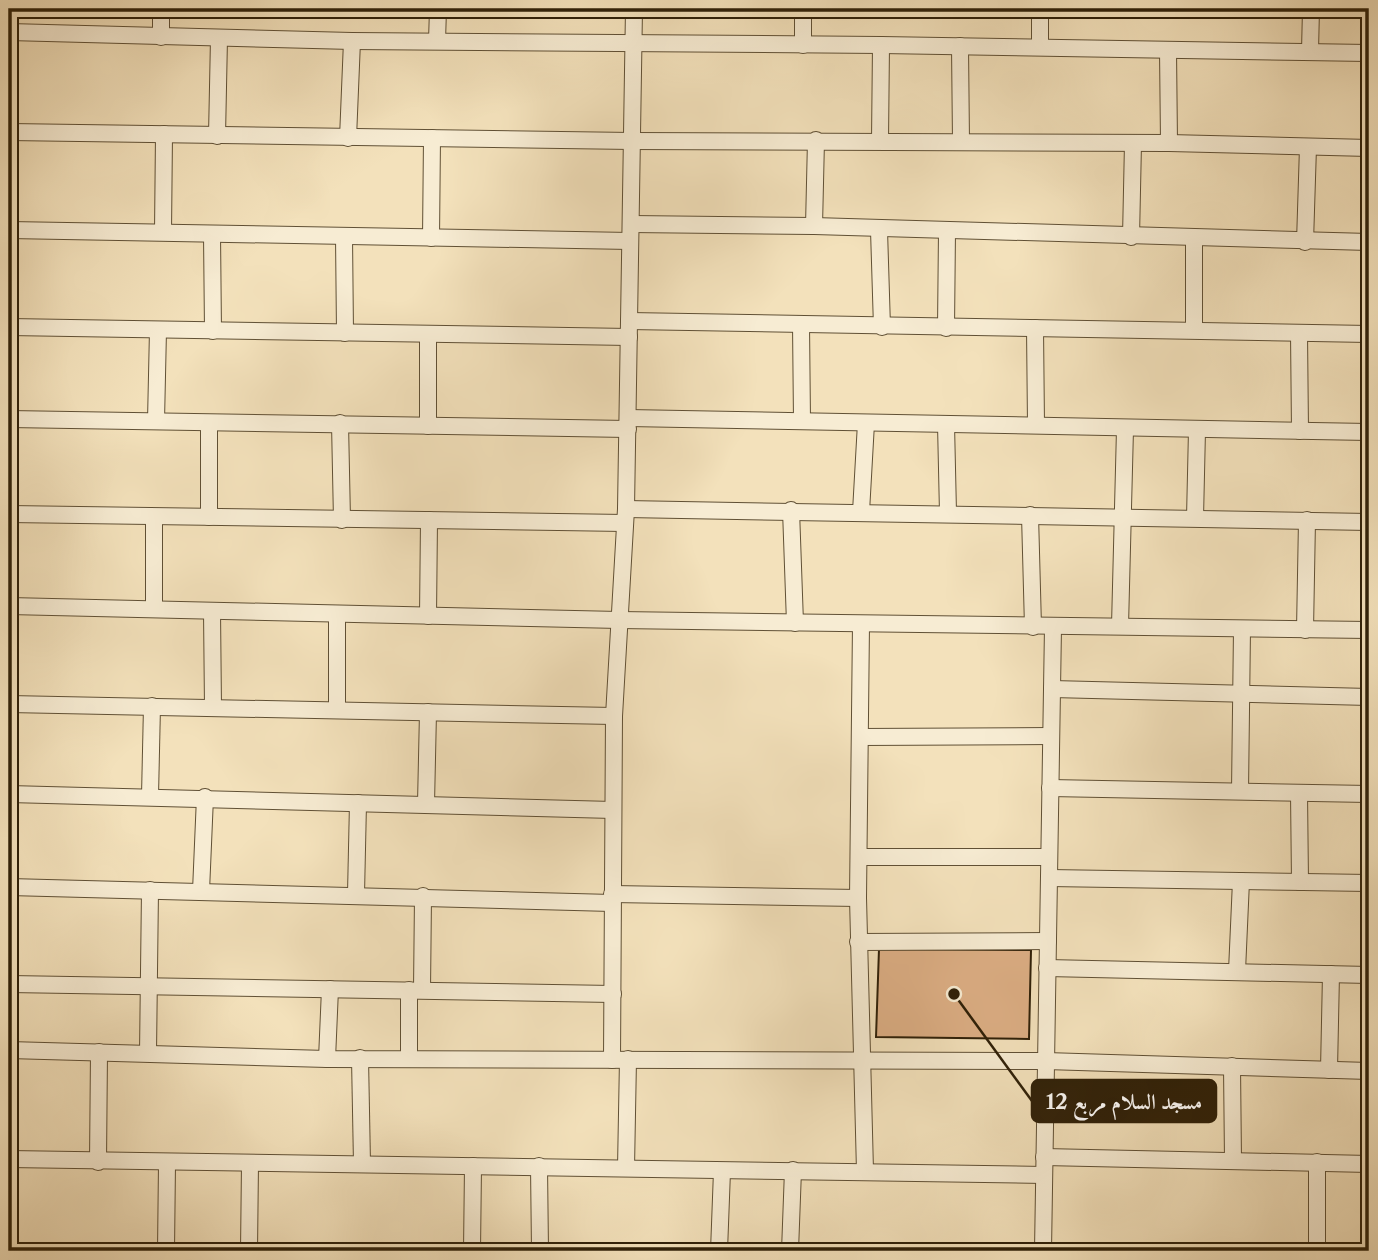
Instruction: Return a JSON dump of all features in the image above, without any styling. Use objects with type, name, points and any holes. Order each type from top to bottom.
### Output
[{"type":"street","points":[[160,37],[161,9]]},
{"type":"street","points":[[437,41],[438,9]]},
{"type":"street","points":[[626,1168],[613,994],[612,899],[614,716],[626,516],[634,9]]},
{"type":"street","points":[[803,9],[803,45]]},
{"type":"street","points":[[1040,9],[1040,47]]},
{"type":"street","points":[[1310,51],[1311,9]]},
{"type":"street","points":[[9,32],[352,41],[881,45],[1369,53]]},
{"type":"street","points":[[218,136],[219,38]]},
{"type":"street","points":[[348,138],[352,41]]},
{"type":"street","points":[[880,140],[881,45]]},
{"type":"street","points":[[960,46],[961,142]]},
{"type":"street","points":[[1168,50],[1169,143]]},
{"type":"street","points":[[9,132],[632,141],[1169,143],[1369,148]]},
{"type":"street","points":[[163,233],[164,134]]},
{"type":"street","points":[[431,238],[432,138]]},
{"type":"street","points":[[814,226],[816,140]]},
{"type":"street","points":[[1131,237],[1133,143]]},
{"type":"street","points":[[1305,242],[1308,147]]},
{"type":"street","points":[[631,224],[814,226],[879,230],[1369,242]]},
{"type":"street","points":[[9,230],[631,241]]},
{"type":"street","points":[[879,230],[881,327]]},
{"type":"street","points":[[946,328],[947,231]]},
{"type":"street","points":[[212,234],[213,331]]},
{"type":"street","points":[[344,236],[345,333]]},
{"type":"street","points":[[1194,239],[1194,330]]},
{"type":"street","points":[[801,324],[802,421]]},
{"type":"street","points":[[9,327],[428,335],[801,324],[1369,334]]},
{"type":"street","points":[[1035,328],[1036,425]]},
{"type":"street","points":[[156,421],[158,330]]},
{"type":"street","points":[[1299,333],[1300,431]]},
{"type":"street","points":[[428,335],[428,426]]},
{"type":"street","points":[[9,419],[428,426],[802,421],[1369,432]]},
{"type":"street","points":[[209,422],[209,517]]},
{"type":"street","points":[[861,512],[866,422]]},
{"type":"street","points":[[340,423],[342,520]]},
{"type":"street","points":[[946,424],[948,513]]},
{"type":"street","points":[[1120,626],[1125,429]]},
{"type":"street","points":[[1195,519],[1198,429]]},
{"type":"street","points":[[792,510],[795,623]]},
{"type":"street","points":[[9,514],[429,520],[792,510],[1369,522]]},
{"type":"street","points":[[1030,515],[1033,626]]},
{"type":"street","points":[[153,609],[154,518]]},
{"type":"street","points":[[428,616],[429,520]]},
{"type":"street","points":[[1305,630],[1307,520]]},
{"type":"street","points":[[9,606],[619,620],[1369,630]]},
{"type":"street","points":[[212,611],[213,708]]},
{"type":"street","points":[[337,614],[337,710]]},
{"type":"street","points":[[861,624],[858,942],[864,1171]]},
{"type":"street","points":[[1043,1251],[1053,627]]},
{"type":"street","points":[[1240,791],[1242,629]]},
{"type":"street","points":[[1052,689],[1369,698]]},
{"type":"street","points":[[9,705],[614,716]]},
{"type":"street","points":[[150,796],[152,706]]},
{"type":"street","points":[[426,804],[428,712]]},
{"type":"street","points":[[860,737],[1051,736]]},
{"type":"street","points":[[1050,788],[1369,794]]},
{"type":"street","points":[[1299,793],[1300,882]]},
{"type":"street","points":[[9,794],[205,797],[613,810]]},
{"type":"street","points":[[201,891],[205,797]]},
{"type":"street","points":[[356,894],[358,803]]},
{"type":"street","points":[[859,857],[1049,857]]},
{"type":"street","points":[[1049,878],[1369,883]]},
{"type":"street","points":[[1237,971],[1241,881]]},
{"type":"street","points":[[9,887],[612,899],[858,898]]},
{"type":"street","points":[[148,1053],[150,890]]},
{"type":"street","points":[[410,1059],[423,896]]},
{"type":"street","points":[[858,942],[1048,941]]},
{"type":"street","points":[[1047,968],[1369,975]]},
{"type":"street","points":[[1329,1070],[1331,974]]},
{"type":"street","points":[[9,984],[613,994]]},
{"type":"street","points":[[327,1059],[330,989]]},
{"type":"street","points":[[9,1050],[327,1059],[861,1059],[1369,1070]]},
{"type":"street","points":[[98,1162],[99,1052]]},
{"type":"street","points":[[360,1058],[362,1164]]},
{"type":"street","points":[[1232,1066],[1233,1161]]},
{"type":"street","points":[[1044,1157],[1369,1164]]},
{"type":"street","points":[[9,1160],[1044,1175]]},
{"type":"street","points":[[1317,1162],[1317,1251]]},
{"type":"street","points":[[166,1251],[167,1163]]},
{"type":"street","points":[[248,1251],[250,1163]]},
{"type":"street","points":[[472,1251],[473,1166]]},
{"type":"street","points":[[539,1166],[540,1251]]},
{"type":"street","points":[[790,1251],[793,1170]]},
{"type":"street","points":[[719,1251],[722,1171]]},
{"type":"building","points":[[879,949],[1031,950],[1029,1039],[876,1037]]},
{"type":"place","name":"مسجد السلام مربع 12","points":[[954,994]]}]
